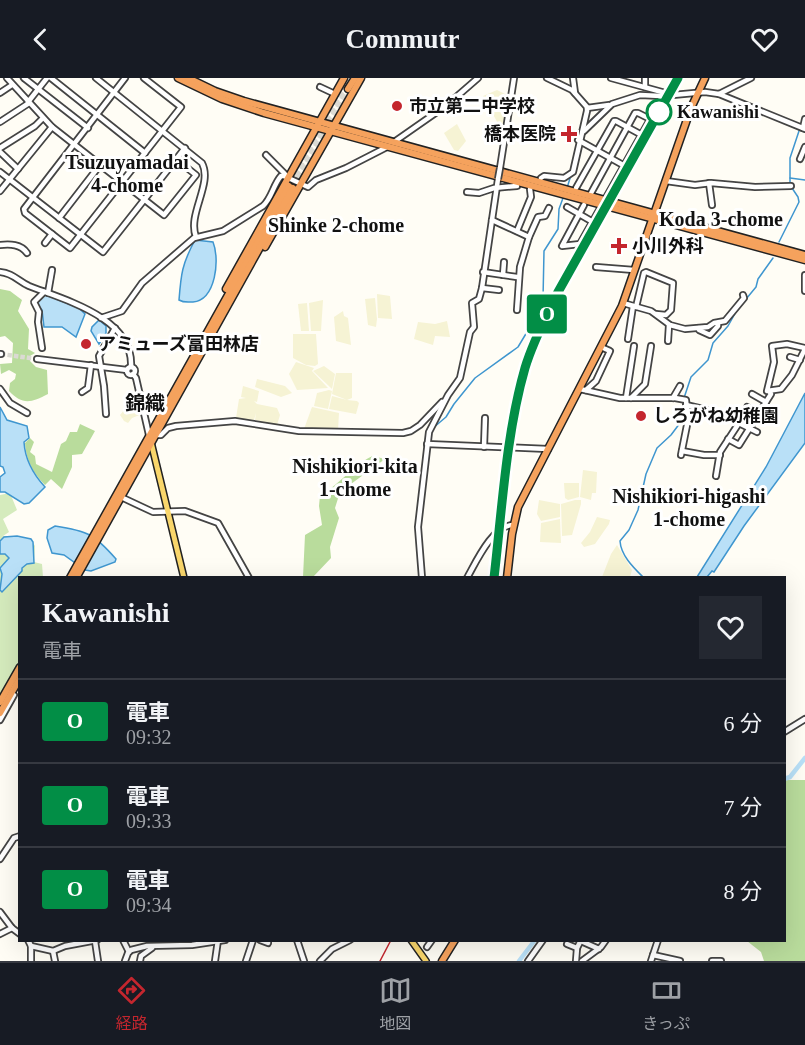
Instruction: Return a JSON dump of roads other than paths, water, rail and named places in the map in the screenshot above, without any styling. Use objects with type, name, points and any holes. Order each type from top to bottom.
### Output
[{"type":"highway","points":[[178,78],[244,107],[319,124]]},
{"type":"highway","points":[[188,78],[230,96],[404,151],[619,210],[653,216],[805,260]]},
{"type":"highway","points":[[215,317],[230,282],[286,177],[344,78]]},
{"type":"highway","points":[[349,78],[346,88],[355,78]]},
{"type":"highway","points":[[225,310],[234,302],[361,78]]},
{"type":"highway","points":[[507,576],[518,507],[583,389],[623,303],[696,94],[705,78]]},
{"type":"highway","points":[[332,128],[394,142],[590,195]]},
{"type":"highway","points":[[394,142],[408,142],[576,188],[590,195],[602,205]]},
{"type":"highway","points":[[404,151],[407,155],[584,205],[602,205],[653,216],[805,255]]},
{"type":"highway","points":[[72,576],[152,435],[215,317],[291,187],[225,310],[152,435],[151,443],[96,536]]},
{"type":"highway","points":[[76,576],[78,568]]},
{"type":"highway","points":[[0,702],[11,693],[18,674]]},
{"type":"highway","points":[[0,713],[18,681]]},
{"type":"highway","points":[[442,961],[454,942]]},
{"type":"main road","points":[[151,443],[184,576]]},
{"type":"main road","points":[[412,942],[426,961]]},
{"type":"street","points":[[7,78],[52,127],[164,215],[196,175],[176,159]]},
{"type":"street","points":[[24,78],[88,128]]},
{"type":"street","points":[[0,122],[29,103],[49,78],[145,153]]},
{"type":"street","points":[[96,78],[199,159],[205,170],[193,227],[196,237]]},
{"type":"street","points":[[125,78],[24,209],[25,213],[70,248],[181,107],[144,78]]},
{"type":"street","points":[[102,318],[123,311],[142,284],[196,237],[223,231],[258,211],[268,202],[279,177],[286,177],[311,187],[316,180],[346,168],[388,146],[447,105],[478,78]]},
{"type":"street","points":[[423,576],[418,527],[427,444],[431,427],[460,378],[470,332],[474,327],[472,303],[479,298],[482,288],[514,78]]},
{"type":"street","points":[[540,178],[544,176],[564,178],[571,173],[578,140],[586,121],[587,108],[569,88],[547,78]]},
{"type":"street","points":[[573,78],[575,94]]},
{"type":"street","points":[[614,78],[663,94]]},
{"type":"street","points":[[645,78],[645,87]]},
{"type":"street","points":[[719,94],[751,78]]},
{"type":"street","points":[[0,93],[12,85]]},
{"type":"street","points":[[320,87],[335,94]]},
{"type":"street","points":[[584,205],[562,246],[580,244],[663,94]]},
{"type":"street","points":[[587,108],[640,96],[719,94],[803,128],[805,118]]},
{"type":"street","points":[[582,133],[612,104]]},
{"type":"street","points":[[590,195],[635,113],[648,118]]},
{"type":"street","points":[[18,169],[0,150],[43,118]]},
{"type":"street","points":[[576,188],[614,121],[640,134]]},
{"type":"street","points":[[0,191],[52,127]]},
{"type":"street","points":[[578,140],[623,165]]},
{"type":"street","points":[[800,159],[805,147]]},
{"type":"street","points":[[0,172],[103,252],[185,148]]},
{"type":"street","points":[[266,155],[286,177]]},
{"type":"street","points":[[59,218],[100,165]]},
{"type":"street","points":[[666,181],[755,188],[791,186]]},
{"type":"street","points":[[709,183],[712,205]]},
{"type":"street","points":[[467,192],[479,193],[517,186]]},
{"type":"street","points":[[517,231],[531,197],[530,189]]},
{"type":"street","points":[[567,207],[593,222]]},
{"type":"street","points":[[545,216],[549,208]]},
{"type":"street","points":[[524,215],[537,221]]},
{"type":"street","points":[[517,310],[518,277],[529,237],[538,217],[545,216],[553,220]]},
{"type":"street","points":[[492,220],[529,237]]},
{"type":"street","points":[[45,243],[52,234]]},
{"type":"street","points":[[0,245],[24,247],[27,252]]},
{"type":"street","points":[[503,275],[504,262]]},
{"type":"street","points":[[596,267],[634,270]]},
{"type":"street","points":[[42,348],[38,322],[39,312],[34,302],[46,292],[52,270]]},
{"type":"street","points":[[0,272],[9,273],[22,283],[87,308],[102,318],[125,340],[132,361],[129,369]]},
{"type":"street","points":[[483,272],[518,277]]},
{"type":"street","points":[[623,303],[635,307],[654,313],[666,315],[671,310],[674,283],[644,273],[635,307],[628,339]]},
{"type":"street","points":[[805,275],[805,291]]},
{"type":"street","points":[[482,288],[499,290]]},
{"type":"street","points":[[654,313],[669,325],[685,329],[708,327],[725,321],[744,298],[743,295]]},
{"type":"street","points":[[668,341],[669,325]]},
{"type":"street","points":[[106,414],[100,353],[115,328]]},
{"type":"street","points":[[729,439],[739,445],[771,394],[767,391],[774,362],[772,343],[805,348],[781,389],[769,391]]},
{"type":"street","points":[[628,398],[634,346]]},
{"type":"street","points":[[628,398],[645,384],[651,346]]},
{"type":"street","points":[[583,389],[596,381],[610,351],[602,347]]},
{"type":"street","points":[[790,357],[800,360]]},
{"type":"street","points":[[37,359],[135,371],[133,374],[152,435],[161,435],[171,427],[228,421],[306,431],[387,434],[408,432],[426,420],[447,398]]},
{"type":"street","points":[[82,392],[88,388],[91,365]]},
{"type":"street","points":[[673,398],[680,386]]},
{"type":"street","points":[[0,389],[10,403],[27,413]]},
{"type":"street","points":[[583,389],[628,398],[673,398],[716,412],[757,432]]},
{"type":"street","points":[[752,394],[766,402]]},
{"type":"street","points":[[685,401],[688,420],[681,453],[720,454]]},
{"type":"street","points":[[747,407],[759,414]]},
{"type":"street","points":[[484,447],[485,418]]},
{"type":"street","points":[[716,476],[720,454],[739,423]]},
{"type":"street","points":[[427,444],[548,449]]},
{"type":"street","points":[[121,496],[153,512],[182,511],[214,521],[221,527],[248,576]]},
{"type":"street","points":[[468,576],[493,537],[507,525],[514,525]]},
{"type":"street","points":[[0,720],[11,693]]},
{"type":"street","points":[[786,731],[805,719]]},
{"type":"street","points":[[0,859],[14,838],[18,837]]},
{"type":"street","points":[[0,912],[18,932]]},
{"type":"street","points":[[0,934],[12,928]]},
{"type":"street","points":[[29,942],[31,961]]},
{"type":"street","points":[[59,942],[60,948]]},
{"type":"street","points":[[31,946],[53,951],[65,946],[90,942]]},
{"type":"street","points":[[96,942],[98,961]]},
{"type":"street","points":[[124,942],[129,952]]},
{"type":"street","points":[[129,952],[153,946],[212,942]]},
{"type":"street","points":[[215,961],[218,942]]},
{"type":"street","points":[[246,961],[252,942]]},
{"type":"street","points":[[298,942],[304,961]]},
{"type":"street","points":[[320,961],[332,949],[346,942]]},
{"type":"street","points":[[428,947],[433,942]]},
{"type":"street","points":[[528,961],[542,942]]},
{"type":"street","points":[[576,961],[577,948],[580,942]]},
{"type":"street","points":[[583,942],[599,949]]},
{"type":"street","points":[[582,961],[599,949],[604,942]]},
{"type":"street","points":[[657,942],[652,958],[680,961]]},
{"type":"street","points":[[567,944],[577,948]]},
{"type":"street","points":[[140,961],[141,956],[153,946]]},
{"type":"street","points":[[53,951],[55,961]]},
{"type":"street","points":[[125,961],[129,952]]},
{"type":"street","points":[[712,961],[721,961]]},
{"type":"water","points":[[195,240],[213,242],[216,268],[207,294],[201,300],[184,302],[179,300],[182,276],[187,256]]},
{"type":"water","points":[[44,294],[79,308],[85,314],[76,337],[62,327],[44,327],[42,310],[37,305],[37,300]]},
{"type":"water","points":[[99,320],[106,326],[106,333],[99,344],[91,331]]},
{"type":"water","points":[[805,393],[805,443],[744,526],[714,572],[712,571],[708,576],[698,576],[766,467]]},
{"type":"water","points":[[0,407],[7,420],[27,426],[29,438],[24,442],[26,455],[33,472],[45,487],[29,503],[24,504],[5,492],[0,492],[0,477],[5,473],[3,467],[0,466]]},
{"type":"water","points":[[55,526],[90,535],[116,559],[115,562],[91,571],[85,570],[64,555],[52,553],[47,538],[48,530]]},
{"type":"water","points":[[17,536],[31,539],[33,542],[34,563],[22,568],[22,571],[2,592],[0,590],[2,574],[0,568],[9,558],[5,554],[0,554],[0,541],[4,537]]},
{"type":"waterway","points":[[790,184],[790,158],[802,122]]},
{"type":"waterway","points":[[567,188],[571,175]]},
{"type":"waterway","points":[[790,178],[805,180]]},
{"type":"waterway","points":[[779,242],[799,202],[792,188]]},
{"type":"waterway","points":[[433,428],[446,417],[475,378],[518,347],[527,332],[543,299],[544,251],[558,229],[559,209],[563,198]]},
{"type":"waterway","points":[[684,398],[691,377],[708,360],[713,343],[756,287],[758,279],[773,258]]},
{"type":"waterway","points":[[642,576],[625,557],[620,541],[629,530],[638,510],[646,474],[657,448],[671,435],[686,415]]},
{"type":"waterway","points":[[786,778],[790,777],[805,758]]},
{"type":"waterway","points":[[519,961],[533,942]]},
{"type":"tunnel","points":[[290,183],[344,87]]},
{"type":"tunnel","points":[[294,186],[348,89]]},
{"type":"tunnel","points":[[1,354],[37,359]]},
{"type":"railway","points":[[494,576],[513,419],[528,358],[558,292],[679,78]]},
{"type":"railway","points":[[380,961],[390,942]]},
{"type":"train","name":"O","points":[[494,576],[517,397],[529,356],[541,325],[558,292],[678,78]]},
{"type":"place","name":"市立第二中学校","points":[[397,106]]},
{"type":"place","name":"Kawanishi","points":[[659,112]]},
{"type":"place","name":"橋本医院","points":[[569,134]]},
{"type":"place","name":"小川外科","points":[[619,246]]},
{"type":"place","name":"アミューズ富田林店","points":[[86,344]]},
{"type":"place","name":"しろがね幼稚園","points":[[641,416]]},
{"type":"district","name":"Tsuzuyamadai 4-chome","points":[[127,174]]},
{"type":"district","name":"Koda 3-chome","points":[[721,219]]},
{"type":"district","name":"Shinke 2-chome","points":[[336,225]]},
{"type":"district","name":"錦織","points":[[145,403]]},
{"type":"district","name":"Nishikiori-kita 1-chome","points":[[355,478]]},
{"type":"district","name":"Nishikiori-higashi 1-chome","points":[[689,508]]}]
